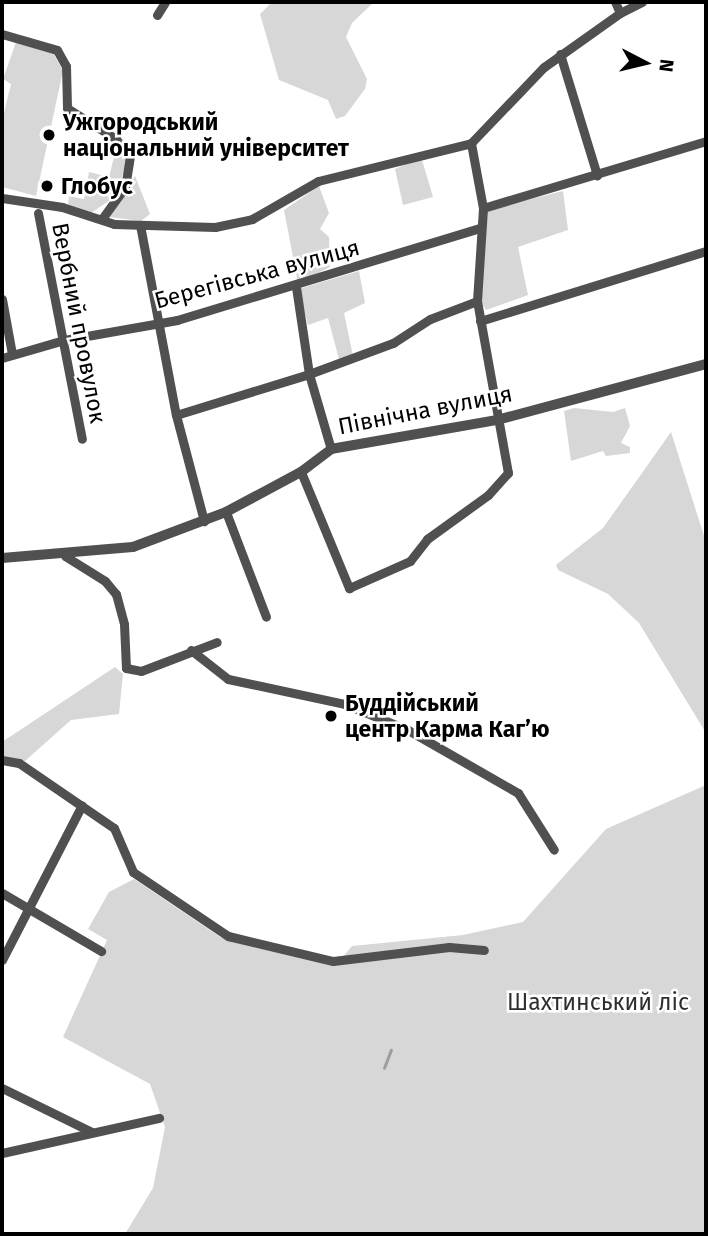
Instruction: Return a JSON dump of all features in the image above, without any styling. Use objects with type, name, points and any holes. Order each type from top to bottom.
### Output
[{"type":"street","points":[[157,15],[165,2]]},
{"type":"street","points":[[615,2],[620,13]]},
{"type":"street","points":[[2,198],[140,225],[215,227],[253,219],[318,181],[471,143],[560,54],[620,13],[642,2]]},
{"type":"street","points":[[2,34],[57,50],[66,66],[67,108],[116,139],[130,156],[125,187],[102,219]]},
{"type":"street","points":[[560,54],[597,175]]},
{"type":"street","points":[[483,208],[706,141]]},
{"type":"street","points":[[301,472],[349,588],[410,561],[427,539],[498,486],[508,473],[508,459],[497,420],[477,302],[483,208],[471,143]]},
{"type":"street","name":"Вербний провулок","points":[[38,213],[82,439]]},
{"type":"street","points":[[140,225],[176,415],[204,521]]},
{"type":"street","name":"Берегівська вулиця","points":[[2,358],[64,340],[157,321],[177,320],[296,287],[480,228]]},
{"type":"street","points":[[480,321],[706,251]]},
{"type":"street","points":[[296,287],[309,374],[331,449]]},
{"type":"street","points":[[2,299],[12,354]]},
{"type":"street","points":[[176,415],[309,374],[393,343],[430,318],[477,302]]},
{"type":"street","name":"Північна вулиця","points":[[2,558],[65,556],[133,547],[226,512],[301,472],[331,449],[497,420],[706,364]]},
{"type":"street","points":[[226,512],[266,617]]},
{"type":"street","points":[[65,556],[105,581],[116,594],[124,624],[127,668],[141,671],[217,642]]},
{"type":"street","points":[[191,650],[228,679],[345,704],[419,736],[518,793],[554,850]]},
{"type":"street","points":[[2,760],[19,764],[82,805],[123,840],[124,859],[133,872],[229,936],[332,961],[449,947],[484,950]]},
{"type":"street","points":[[2,960],[82,805]]},
{"type":"street","points":[[2,892],[101,951]]},
{"type":"street","points":[[2,1088],[92,1132]]},
{"type":"street","points":[[2,1153],[159,1118]]},
{"type":"green space","points":[[272,2],[374,2],[352,23],[346,37],[367,79],[365,89],[345,116],[336,119],[328,100],[279,80],[260,14]]},
{"type":"green space","points":[[16,42],[52,51],[63,71],[36,196],[2,187],[2,121],[11,84],[3,79]]},
{"type":"green space","points":[[117,145],[127,160],[116,196],[91,213],[68,205],[69,196],[84,199],[89,172],[109,177]]},
{"type":"green space","points":[[422,160],[433,197],[403,205],[395,169]]},
{"type":"green space","points":[[135,176],[150,214],[141,221],[109,217]]},
{"type":"green space","points":[[319,186],[329,213],[320,229],[329,237],[330,267],[298,283],[284,210]]},
{"type":"green space","points":[[563,191],[568,230],[518,247],[528,295],[486,310],[481,302],[487,210]]},
{"type":"green space","points":[[359,271],[365,303],[344,313],[353,356],[339,359],[328,318],[308,325],[299,289]]},
{"type":"green space","points":[[574,408],[613,412],[625,408],[630,426],[621,443],[630,447],[630,453],[606,456],[603,451],[571,461],[564,411]]},
{"type":"green space","points":[[671,432],[706,542],[706,733],[639,623],[608,594],[558,570],[556,565],[603,528]]},
{"type":"green space","points":[[115,667],[123,674],[119,714],[71,720],[25,761],[2,756],[2,742]]},
{"type":"green space","name":"Шахтинський ліс","points":[[706,785],[706,1234],[125,1234],[153,1188],[165,1127],[150,1084],[63,1037],[107,940],[88,929],[109,892],[134,879],[220,937],[336,965],[352,946],[463,935],[523,922],[606,829]]},
{"type":"waterway","points":[[384,1068],[391,1050]]},
{"type":"place","name":"Ужгородський національний університет","points":[[49,135]]},
{"type":"place","name":"Глобус","points":[[47,186]]},
{"type":"place","name":"Буддійський центр Карма Кагʼю","points":[[331,716]]}]
